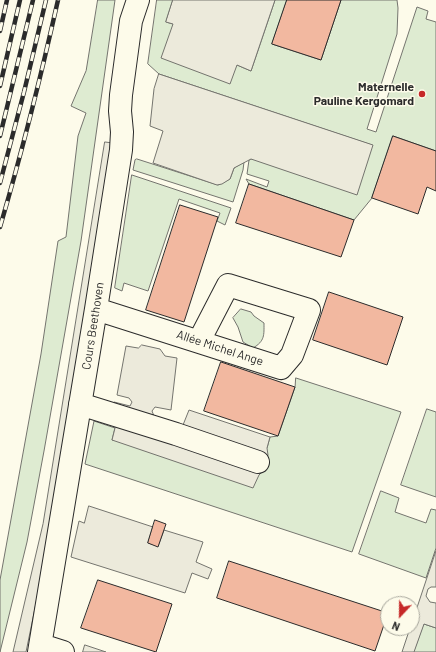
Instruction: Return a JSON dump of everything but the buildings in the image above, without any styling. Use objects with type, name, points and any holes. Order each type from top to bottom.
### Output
[{"type":"street","name":"Cours Beethoven","points":[[40,648],[122,142],[120,111],[125,65],[131,20],[138,0]]},
{"type":"street","name":"Allée Michel Ange","points":[[96,309],[281,368],[292,356],[309,310],[228,285],[199,341]]},
{"type":"street","points":[[80,404],[176,434],[258,462]]},
{"type":"street","points":[[40,648],[63,652]]},
{"type":"green space","points":[[98,0],[115,0],[81,241],[27,542],[0,652],[0,580],[41,354],[58,241],[66,237],[78,136],[86,113],[71,106],[86,71]]},
{"type":"green space","points":[[157,0],[173,0],[166,22],[173,24],[237,65],[251,71],[275,0],[287,0],[272,44],[321,60],[341,0],[397,0],[397,34],[367,129],[376,132],[417,7],[428,11],[426,19],[436,22],[436,151],[393,136],[372,198],[354,220],[249,184],[246,179],[267,187],[269,181],[247,174],[249,160],[251,159],[372,145],[159,74],[148,64]]},
{"type":"green space","points":[[137,159],[218,185],[230,179],[234,168],[244,162],[233,202],[133,170],[135,160]]},
{"type":"green space","points":[[132,175],[231,208],[225,225],[217,221],[220,213],[179,199],[148,291],[124,283],[122,291],[115,288]]},
{"type":"green space","points":[[241,309],[251,312],[264,323],[262,340],[253,348],[243,342],[233,318]]},
{"type":"green space","points":[[296,378],[401,412],[352,552],[85,464],[94,421],[115,428],[112,440],[267,448],[270,437],[278,436],[295,387]]},
{"type":"green space","points":[[427,409],[436,412],[436,497],[401,485]]},
{"type":"green space","points":[[381,491],[399,498],[395,512],[426,523],[431,509],[436,510],[436,548],[426,578],[359,554]]},
{"type":"green space","points":[[424,624],[436,628],[436,652],[414,652]]},
{"type":"shaded area","points":[[173,0],[275,0],[251,71],[237,65],[230,84],[161,58],[173,24],[166,22]]},
{"type":"shaded area","points":[[159,74],[373,145],[357,195],[251,159],[234,168],[230,179],[217,185],[153,163],[163,131],[150,126],[154,89]]},
{"type":"shaded area","points":[[105,142],[113,143],[41,579],[26,652],[13,652],[43,524]]},
{"type":"shaded area","points":[[142,345],[160,349],[165,356],[177,358],[171,410],[155,407],[152,411],[154,416],[183,425],[189,410],[270,437],[267,448],[268,455],[263,471],[259,475],[253,488],[112,440],[115,424],[108,421],[114,402],[130,406],[132,402],[129,398],[117,395],[126,346],[138,348]]},
{"type":"shaded area","points":[[89,506],[153,527],[148,543],[158,546],[164,530],[203,542],[196,562],[212,569],[208,579],[192,573],[185,593],[71,557],[79,521],[84,523]]},
{"type":"shaded area","points":[[436,551],[436,587],[431,587],[428,589],[426,596],[430,602],[436,603],[436,628],[424,624],[420,635],[420,599]]},
{"type":"shaded area","points":[[407,636],[420,636],[414,652],[402,652]]},
{"type":"shaded area","points":[[85,645],[106,652],[83,652]]},
{"type":"railway","points":[[0,31],[7,0]]},
{"type":"railway","points":[[0,86],[20,0]]},
{"type":"railway","points":[[0,136],[33,0]]},
{"type":"railway","points":[[0,183],[46,0]]},
{"type":"railway","points":[[0,227],[31,114],[58,0]]},
{"type":"place","name":"Maternelle Pauline Kergomard","points":[[422,94]]}]
